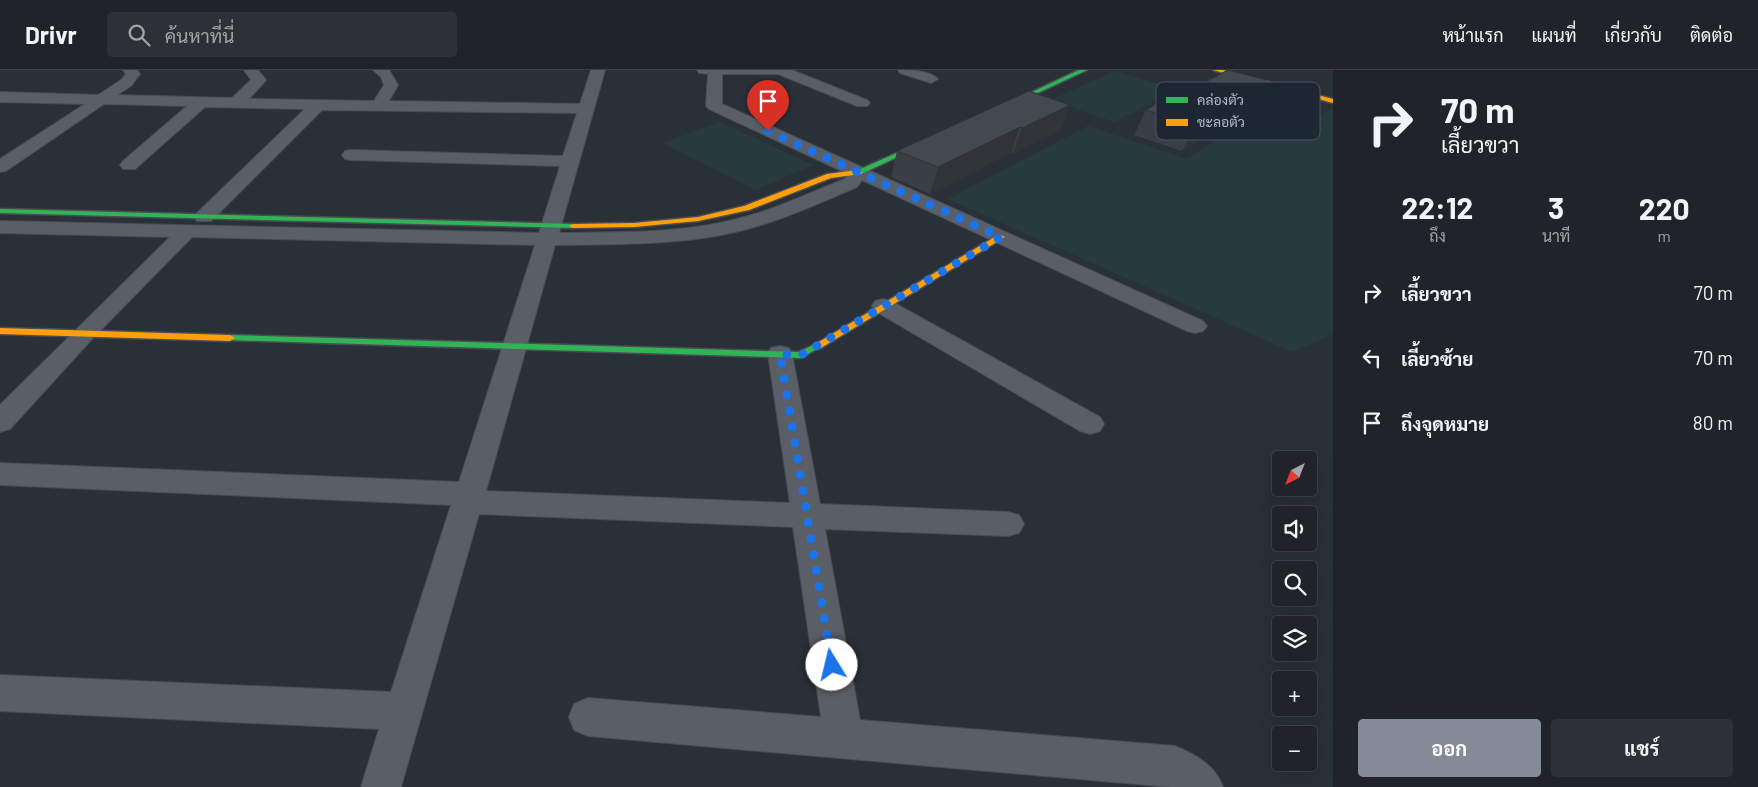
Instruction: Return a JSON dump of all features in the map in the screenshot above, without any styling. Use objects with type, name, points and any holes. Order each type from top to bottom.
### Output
[{"type":"street","points":[[0,167],[103,100],[131,78],[130,70]]},
{"type":"street","points":[[236,103],[259,80],[251,70]]},
{"type":"street","points":[[379,106],[391,85],[387,75],[380,70]]},
{"type":"street","points":[[380,787],[598,70]]},
{"type":"street","points":[[704,70],[780,70],[862,103]]},
{"type":"street","points":[[715,70],[714,106],[1195,326]]},
{"type":"street","points":[[905,70],[931,79]]},
{"type":"street","points":[[984,115],[1084,70]]},
{"type":"street","points":[[1216,70],[1261,82]]},
{"type":"street","points":[[1247,70],[1294,82]]},
{"type":"street","points":[[1320,89],[1333,92]]},
{"type":"street","points":[[0,97],[200,103],[587,109]]},
{"type":"street","points":[[1320,98],[1333,101]]},
{"type":"street","points":[[128,165],[200,103]]},
{"type":"street","points":[[204,217],[318,105]]},
{"type":"street","points":[[0,211],[204,217],[641,238],[707,231],[754,221],[851,183],[859,172],[939,136]]},
{"type":"street","points":[[0,149],[27,150]]},
{"type":"street","points":[[351,155],[571,161]]},
{"type":"street","points":[[0,227],[186,232],[549,233]]},
{"type":"street","points":[[0,422],[84,334],[186,232]]},
{"type":"street","points":[[0,331],[801,355],[1001,237]]},
{"type":"street","points":[[883,306],[1090,424]]},
{"type":"street","points":[[780,354],[844,739]]},
{"type":"street","points":[[0,474],[807,516],[1008,524]]},
{"type":"street","points":[[0,693],[403,711]]},
{"type":"street","points":[[588,717],[1175,766],[1204,787]]},
{"type":"green space","points":[[1115,71],[1156,83],[1156,101],[1114,122],[1050,100]]},
{"type":"green space","points":[[1333,107],[1333,334],[1292,352],[948,199],[1088,126],[1187,159],[1217,140],[1320,140],[1320,116]]},
{"type":"green space","points":[[720,122],[813,165],[756,190],[663,143]]},
{"type":"building","points":[[1228,70],[1267,80],[1264,82],[1205,82]]},
{"type":"building","points":[[1029,91],[1070,105],[938,167],[897,151]]},
{"type":"building","points":[[1156,104],[1156,113],[1146,110]]},
{"type":"traffic: fast","points":[[999,109],[1084,70]]},
{"type":"traffic: fast","points":[[858,172],[930,140]]},
{"type":"traffic: fast","points":[[0,211],[573,226]]},
{"type":"traffic: fast","points":[[230,338],[801,355],[817,346]]},
{"type":"traffic: slow","points":[[1216,70],[1261,82]]},
{"type":"traffic: slow","points":[[1320,98],[1333,101]]},
{"type":"traffic: slow","points":[[573,226],[634,225],[698,219],[746,208],[830,176],[858,172]]},
{"type":"traffic: slow","points":[[817,346],[1001,237]]},
{"type":"traffic: slow","points":[[0,331],[230,338]]},
{"type":"route","points":[[768,131],[1001,237],[801,355],[780,354],[832,665]]}]
